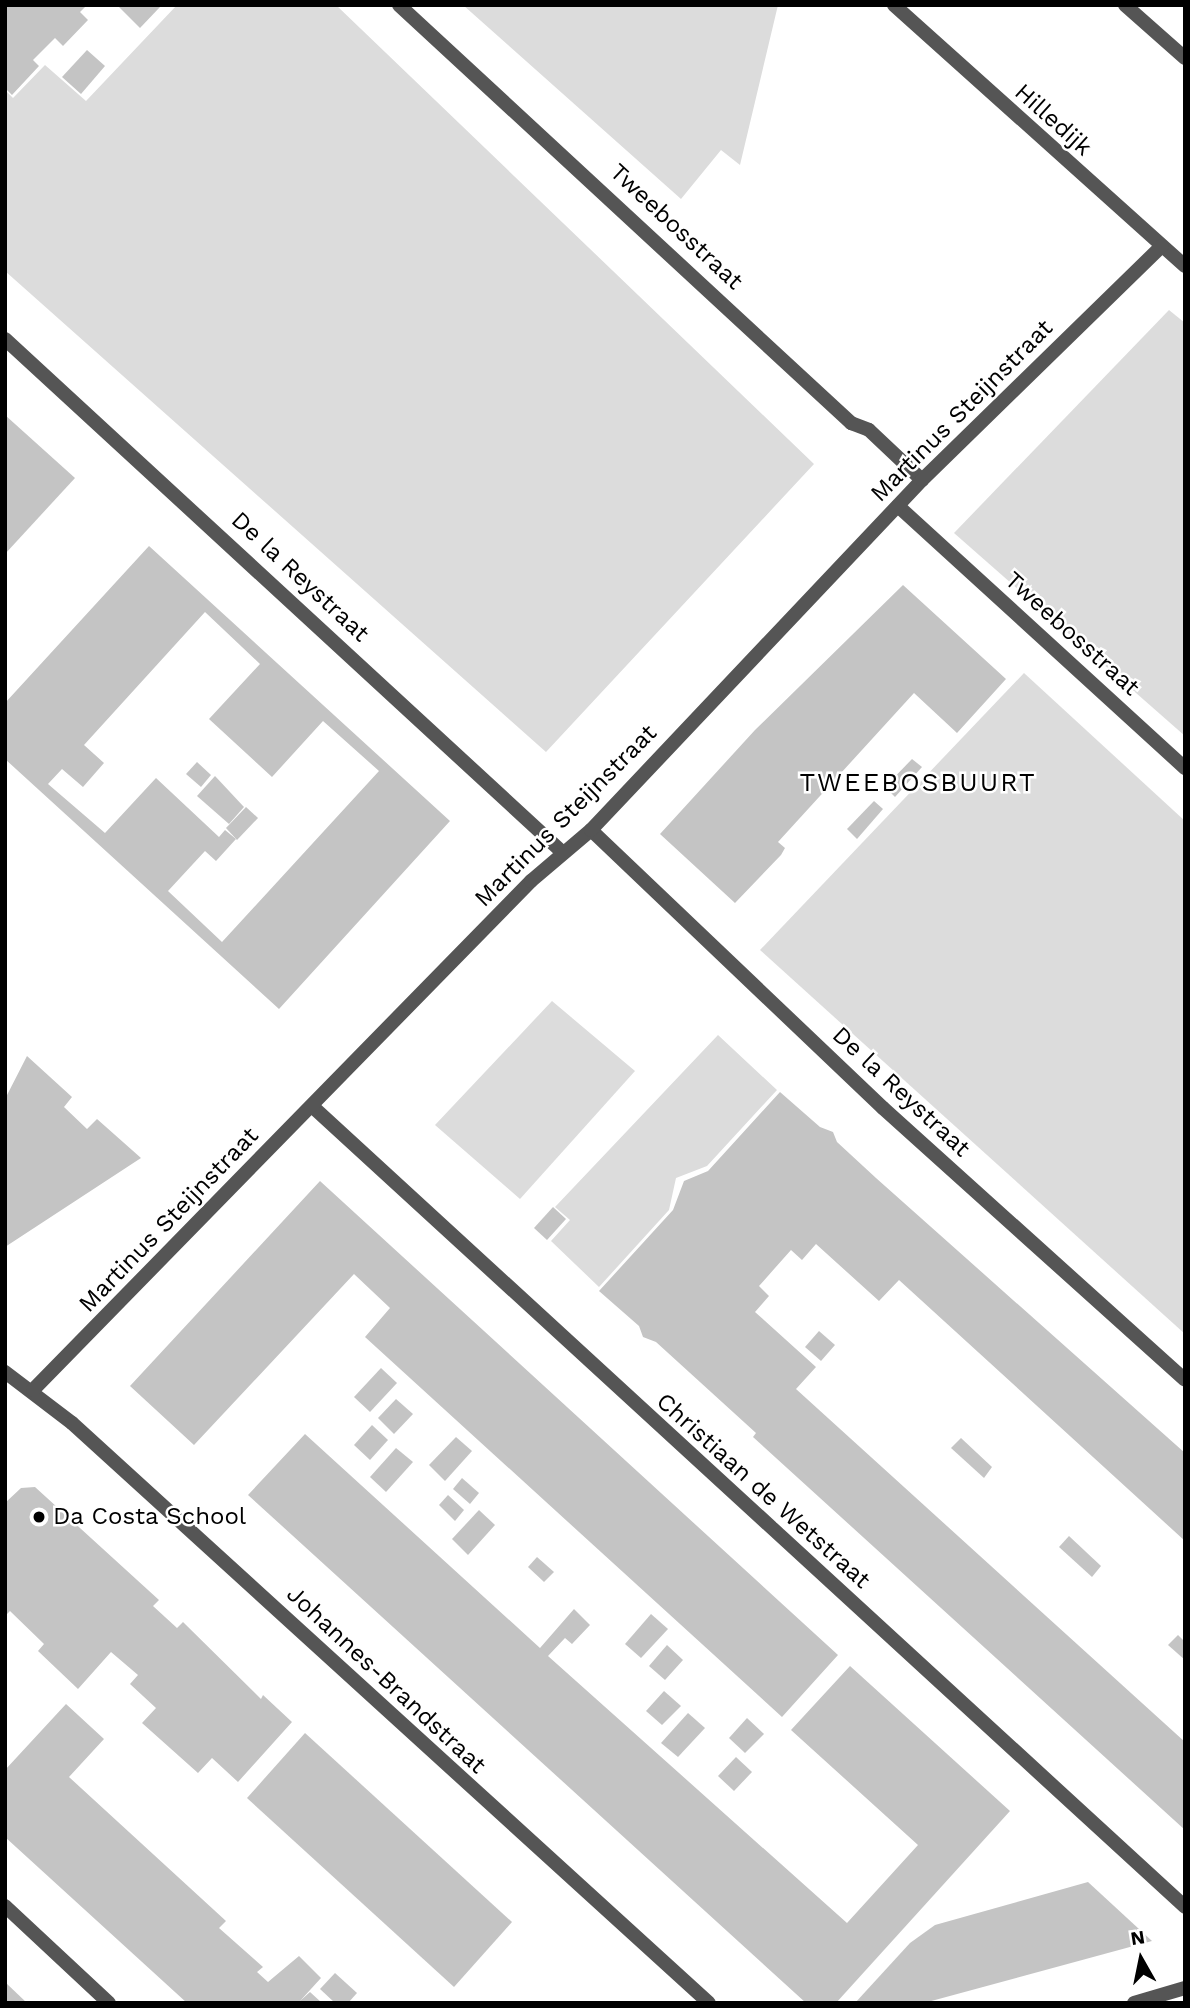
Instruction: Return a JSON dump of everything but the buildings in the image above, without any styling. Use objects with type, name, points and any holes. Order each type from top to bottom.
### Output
[{"type":"street","name":"Tweebosstraat","points":[[399,5],[851,422],[869,430],[922,480]]},
{"type":"street","name":"Hilledijk","points":[[894,5],[1185,266]]},
{"type":"street","points":[[1125,5],[1185,58]]},
{"type":"street","name":"Martinus Steijnstraat","points":[[33,1390],[561,851],[591,830],[922,480],[1162,246]]},
{"type":"street","name":"De la Reystraat","points":[[5,339],[561,851]]},
{"type":"street","name":"Tweebosstraat","points":[[898,506],[1185,768]]},
{"type":"street","name":"De la Reystraat","points":[[591,830],[883,1108],[1185,1380]]},
{"type":"street","name":"Christiaan de Wetstraat","points":[[313,1107],[1185,1907]]},
{"type":"street","name":"Johannes-Brandstraat","points":[[5,1372],[33,1390],[709,2003]]},
{"type":"street","points":[[5,1906],[109,2003]]},
{"type":"street","points":[[1134,2003],[1185,1988]]},
{"type":"shaded area","points":[[177,5],[336,5],[814,464],[546,752],[5,271],[5,90],[13,98],[45,65],[86,101]]},
{"type":"shaded area","points":[[463,5],[778,5],[740,165],[721,150],[681,199]]},
{"type":"shaded area","points":[[1169,310],[1185,323],[1185,736],[954,533]]},
{"type":"shaded area","points":[[1024,673],[1185,821],[1185,1334],[760,950]]},
{"type":"shaded area","points":[[552,1001],[635,1071],[520,1199],[435,1125]]},
{"type":"shaded area","points":[[718,1035],[777,1090],[707,1166],[676,1178],[669,1210],[599,1287],[551,1241],[570,1220],[555,1207]]},
{"type":"place","name":"Da Costa School","points":[[39,1517]]},
{"type":"district","name":"TWEEBOSBUURT","points":[[918,783]]}]
